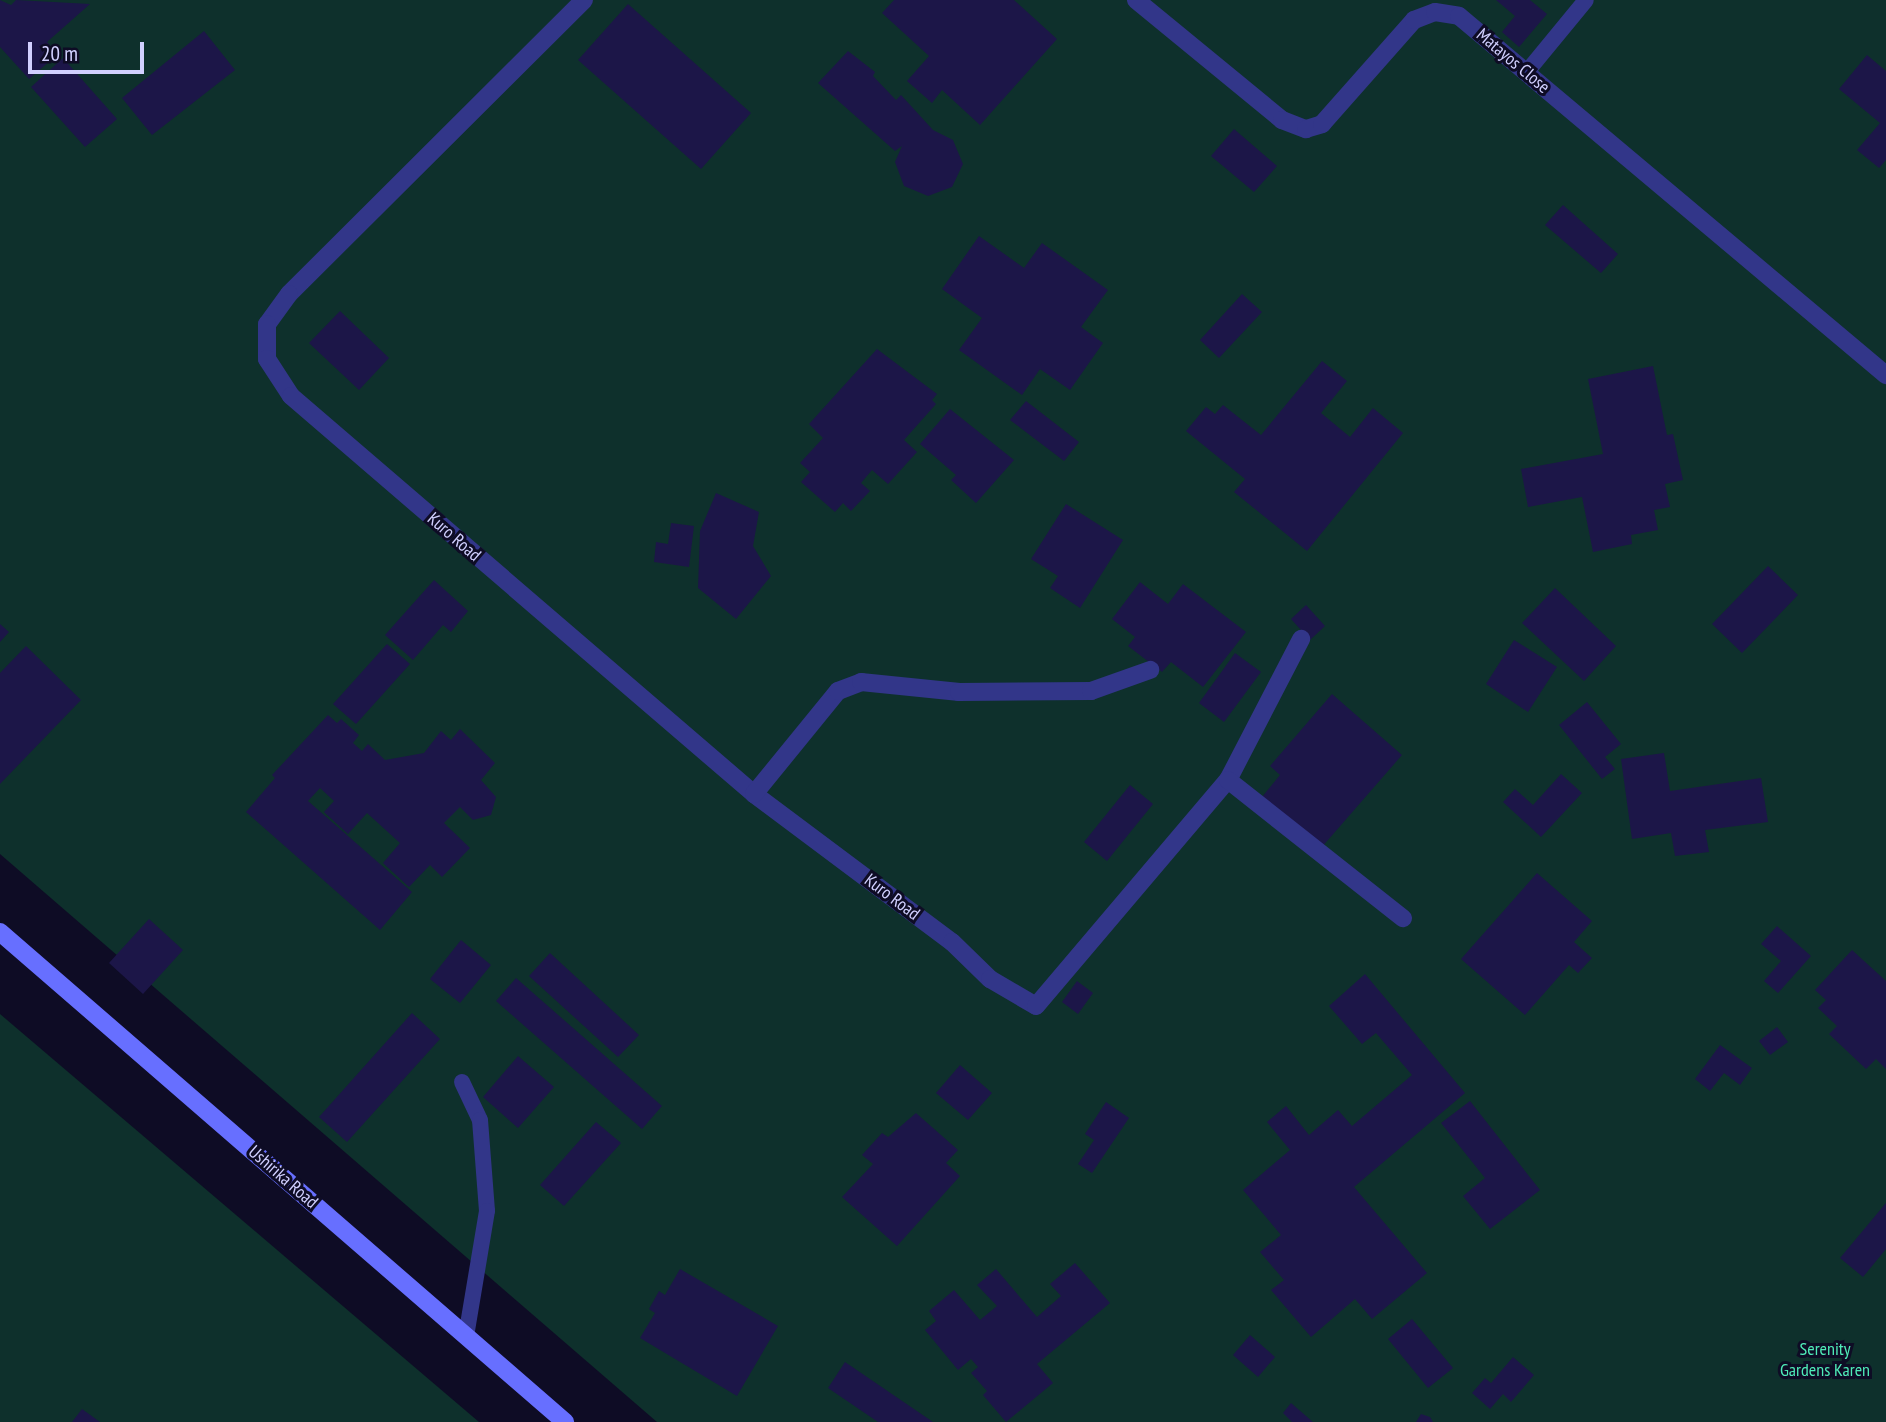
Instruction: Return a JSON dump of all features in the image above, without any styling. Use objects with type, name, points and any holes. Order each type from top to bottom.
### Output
[{"type":"street","name":"Kuro Road","points":[[584,0],[289,294],[267,324],[267,359],[291,396],[754,794],[952,942],[990,979],[1036,1006],[1228,780]]},
{"type":"street","name":"Matayos Close","points":[[1136,0],[1282,120],[1306,129],[1322,124],[1414,20],[1435,12],[1459,16],[1886,375]]},
{"type":"street","points":[[1301,639],[1228,780],[1403,918]]},
{"type":"street","points":[[754,794],[838,691],[862,682],[959,692],[1091,691],[1150,670]]},
{"type":"street","name":"Ushirika Road","points":[[0,932],[565,1422]]},
{"type":"lane","points":[[1526,73],[1586,0]]},
{"type":"lane","points":[[462,1082],[480,1120],[487,1211],[466,1336]]},
{"type":"green space","name":"Serenity Gardens Karen","points":[[0,0],[1886,0],[1886,1422],[657,1422],[0,854]]},
{"type":"green space","points":[[0,1014],[479,1422],[0,1422]]},
{"type":"building","points":[[0,0],[11,5],[16,0],[90,4],[47,42],[58,54],[29,79],[0,47]]},
{"type":"building","points":[[894,0],[1014,0],[1057,39],[980,125],[942,90],[932,103],[907,81],[929,56],[882,13]]},
{"type":"building","points":[[1496,0],[1530,0],[1547,14],[1519,47],[1502,32],[1515,16]]},
{"type":"building","points":[[628,4],[751,113],[701,169],[578,60]]},
{"type":"building","points":[[204,31],[235,70],[152,135],[122,98]]},
{"type":"building","points":[[848,51],[875,72],[873,76],[896,100],[901,95],[933,130],[953,140],[963,164],[952,187],[928,196],[904,186],[895,162],[902,146],[895,151],[818,83]]},
{"type":"building","points":[[1867,55],[1886,71],[1886,160],[1879,168],[1857,150],[1880,123],[1839,89]]},
{"type":"building","points":[[63,58],[117,119],[85,147],[31,87]]},
{"type":"building","points":[[1234,129],[1277,166],[1254,192],[1211,156]]},
{"type":"building","points":[[1563,205],[1618,254],[1601,273],[1545,225]]},
{"type":"building","points":[[979,236],[1024,268],[1042,243],[1108,290],[1081,327],[1103,343],[1070,390],[1040,369],[1022,395],[959,350],[982,318],[942,289]]},
{"type":"building","points":[[1242,294],[1262,312],[1219,358],[1200,340]]},
{"type":"building","points":[[340,311],[389,358],[359,390],[309,343]]},
{"type":"building","points":[[877,349],[937,394],[932,400],[936,404],[904,440],[917,452],[888,484],[872,470],[861,483],[870,491],[851,511],[843,503],[835,512],[801,482],[810,472],[800,463],[823,438],[809,424]]},
{"type":"building","points":[[1322,361],[1347,381],[1321,413],[1350,437],[1373,408],[1403,433],[1307,551],[1234,492],[1245,479],[1186,431],[1206,407],[1215,414],[1223,405],[1261,435]]},
{"type":"building","points":[[1653,366],[1667,435],[1673,434],[1683,480],[1665,484],[1670,507],[1654,510],[1658,530],[1631,535],[1632,544],[1593,552],[1582,497],[1528,507],[1521,469],[1603,454],[1588,379]]},
{"type":"building","points":[[1026,401],[1079,442],[1064,461],[1010,420]]},
{"type":"building","points":[[950,409],[1014,460],[976,503],[951,480],[956,475],[920,444]]},
{"type":"building","points":[[716,493],[759,512],[753,546],[771,576],[736,619],[698,588],[700,531]]},
{"type":"building","points":[[1066,504],[1123,540],[1080,608],[1050,588],[1058,576],[1031,559]]},
{"type":"building","points":[[671,523],[694,526],[689,567],[654,562],[656,542],[668,544]]},
{"type":"building","points":[[1768,566],[1798,595],[1742,653],[1712,624]]},
{"type":"building","points":[[434,580],[468,611],[451,632],[443,625],[413,660],[385,635]]},
{"type":"building","points":[[1140,582],[1168,604],[1183,584],[1246,632],[1203,687],[1171,662],[1162,672],[1128,646],[1135,637],[1112,619]]},
{"type":"building","points":[[1555,588],[1616,646],[1584,681],[1522,623]]},
{"type":"building","points":[[1306,605],[1325,626],[1310,640],[1291,619]]},
{"type":"building","points":[[0,624],[9,632],[0,642]]},
{"type":"building","points":[[1514,640],[1557,667],[1528,712],[1486,684]]},
{"type":"building","points":[[387,644],[410,664],[356,724],[333,704]]},
{"type":"building","points":[[26,646],[81,700],[0,784],[0,673]]},
{"type":"building","points":[[1235,653],[1261,672],[1224,722],[1199,703]]},
{"type":"building","points":[[1332,694],[1402,755],[1321,848],[1262,797],[1280,775],[1270,766]]},
{"type":"building","points":[[1587,702],[1621,744],[1605,757],[1615,769],[1602,779],[1559,725]]},
{"type":"building","points":[[328,715],[337,723],[341,719],[359,735],[353,743],[362,751],[368,744],[385,760],[424,753],[441,731],[451,740],[460,729],[495,763],[481,780],[496,797],[491,815],[473,820],[460,807],[444,823],[470,848],[442,877],[430,865],[409,887],[383,863],[400,843],[367,813],[348,834],[324,812],[334,801],[320,788],[308,801],[412,892],[380,930],[246,812],[275,778],[272,775]]},
{"type":"building","points":[[1664,753],[1670,791],[1761,778],[1768,822],[1705,830],[1709,852],[1675,856],[1671,833],[1632,839],[1621,759]]},
{"type":"building","points":[[1561,774],[1582,793],[1541,837],[1503,802],[1515,789],[1533,805]]},
{"type":"building","points":[[1130,785],[1153,804],[1107,861],[1084,842]]},
{"type":"building","points":[[1537,873],[1592,921],[1574,942],[1592,958],[1578,973],[1569,965],[1525,1015],[1461,959]]},
{"type":"building","points":[[149,919],[183,950],[143,994],[109,963]]},
{"type":"building","points":[[1777,926],[1811,956],[1778,993],[1764,981],[1781,961],[1761,944]]},
{"type":"building","points":[[461,940],[491,965],[460,1003],[430,979]]},
{"type":"building","points":[[1852,950],[1886,981],[1886,1069],[1876,1059],[1866,1069],[1829,1034],[1837,1026],[1818,1008],[1826,1000],[1815,990]]},
{"type":"building","points":[[550,953],[639,1035],[618,1057],[529,976]]},
{"type":"building","points":[[1365,974],[1465,1093],[1354,1187],[1427,1273],[1372,1319],[1355,1299],[1311,1337],[1271,1290],[1284,1280],[1260,1252],[1281,1235],[1243,1190],[1290,1150],[1267,1122],[1286,1106],[1309,1135],[1338,1110],[1352,1126],[1412,1075],[1376,1033],[1362,1044],[1329,1006]]},
{"type":"building","points":[[516,978],[662,1106],[642,1129],[496,1001]]},
{"type":"building","points":[[1077,981],[1093,993],[1078,1014],[1062,1002]]},
{"type":"building","points":[[412,1013],[440,1039],[347,1142],[319,1117]]},
{"type":"building","points":[[1777,1027],[1788,1042],[1770,1055],[1759,1041]]},
{"type":"building","points":[[1720,1045],[1752,1068],[1740,1085],[1724,1073],[1710,1091],[1695,1079]]},
{"type":"building","points":[[518,1056],[554,1087],[518,1128],[483,1097]]},
{"type":"building","points":[[960,1065],[992,1093],[968,1120],[936,1093]]},
{"type":"building","points":[[1470,1101],[1540,1190],[1490,1229],[1463,1196],[1485,1178],[1441,1123]]},
{"type":"building","points":[[1106,1102],[1129,1118],[1092,1173],[1078,1164],[1094,1140],[1085,1134]]},
{"type":"building","points":[[916,1113],[958,1150],[946,1163],[960,1176],[897,1246],[842,1197],[873,1164],[862,1155],[882,1133],[888,1137]]},
{"type":"building","points":[[596,1122],[621,1143],[564,1206],[540,1185]]},
{"type":"building","points":[[1886,1203],[1886,1249],[1863,1277],[1840,1258]]},
{"type":"building","points":[[1075,1263],[1110,1303],[1037,1364],[1053,1383],[1006,1422],[983,1395],[987,1391],[971,1373],[978,1367],[971,1359],[958,1370],[925,1330],[936,1321],[929,1311],[954,1290],[980,1320],[997,1306],[977,1285],[996,1269],[1037,1317],[1061,1296],[1050,1284]]},
{"type":"building","points":[[680,1269],[778,1326],[737,1396],[640,1338],[655,1313],[649,1309],[659,1291],[665,1295]]},
{"type":"building","points":[[1412,1319],[1453,1368],[1428,1388],[1388,1339]]},
{"type":"building","points":[[1250,1335],[1275,1357],[1258,1377],[1233,1355]]},
{"type":"building","points":[[1513,1357],[1534,1375],[1511,1402],[1503,1394],[1490,1409],[1472,1393],[1485,1378],[1491,1383]]},
{"type":"building","points":[[845,1362],[933,1422],[878,1422],[828,1388]]},
{"type":"building","points":[[1291,1403],[1313,1422],[1292,1422],[1283,1413]]},
{"type":"building","points":[[82,1409],[100,1422],[72,1422]]},
{"type":"building","points":[[1421,1414],[1430,1417],[1433,1422],[1416,1422]]}]
